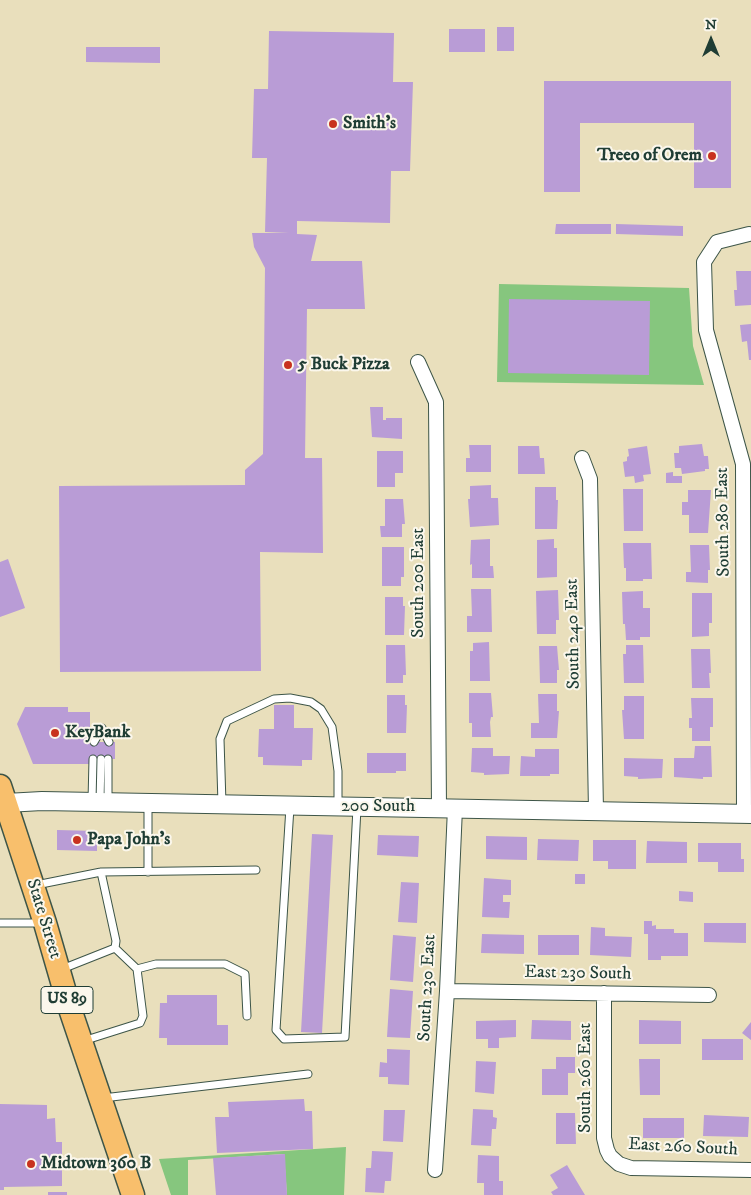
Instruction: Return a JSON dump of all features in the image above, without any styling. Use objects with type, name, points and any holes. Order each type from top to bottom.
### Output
[{"type":"main road","name":"State Street","points":[[3,794],[81,1042],[133,1195]]},
{"type":"street","name":"South 280 East","points":[[748,814],[744,464],[726,408],[706,330],[704,262],[717,242],[749,234]]},
{"type":"street","name":"South 200 East","points":[[418,362],[436,402],[447,808]]},
{"type":"street","name":"South 240 East","points":[[582,458],[590,479],[596,811]]},
{"type":"street","name":"200 South","points":[[3,794],[42,801],[748,814]]},
{"type":"street","name":"South 230 East","points":[[435,1170],[447,990],[447,808]]},
{"type":"street","name":"East 230 South","points":[[447,990],[709,995]]},
{"type":"street","name":"South 260 East","points":[[604,993],[604,1138],[607,1150],[614,1160]]},
{"type":"street","name":"East 260 South","points":[[614,1160],[631,1168],[751,1170]]},
{"type":"lane","points":[[222,804],[220,739],[227,721],[274,699],[290,698],[310,702],[322,709],[332,727],[338,771],[338,807]]},
{"type":"lane","points":[[101,742],[102,728],[101,742]]},
{"type":"lane","points":[[100,802],[101,759],[100,802]]},
{"type":"lane","points":[[148,803],[148,872]]},
{"type":"lane","points":[[290,806],[276,1030],[284,1039],[345,1037],[356,808]]},
{"type":"lane","points":[[33,886],[101,872],[256,870]]},
{"type":"lane","points":[[101,872],[116,941],[115,948]]},
{"type":"lane","points":[[0,923],[45,923]]},
{"type":"lane","points":[[81,1042],[140,1023],[143,1016],[137,969],[115,948]]},
{"type":"lane","points":[[59,971],[115,948]]},
{"type":"lane","points":[[137,969],[156,964],[225,964],[245,974],[247,1016]]},
{"type":"lane","points":[[100,1098],[308,1074]]},
{"type":"green space","points":[[499,284],[689,288],[693,346],[704,385],[497,382]]},
{"type":"green space","points":[[346,1147],[344,1195],[287,1195],[284,1154],[188,1160],[188,1195],[171,1195],[159,1159]]},
{"type":"building","points":[[497,27],[514,27],[514,51],[497,51]]},
{"type":"building","points":[[449,29],[485,29],[485,52],[449,52]]},
{"type":"building","points":[[269,31],[394,33],[393,82],[413,82],[410,171],[391,171],[390,223],[297,221],[297,234],[317,235],[311,261],[362,261],[365,309],[307,309],[305,458],[322,458],[323,553],[260,552],[261,671],[60,672],[59,486],[245,485],[245,470],[263,454],[265,268],[254,247],[252,233],[289,233],[265,232],[267,158],[252,158],[254,89],[268,89]]},
{"type":"building","points":[[86,47],[160,47],[160,63],[86,62]]},
{"type":"building","name":"Treeo of Orem","points":[[544,81],[731,81],[731,188],[694,188],[694,123],[580,123],[580,192],[544,192]]},
{"type":"building","points":[[556,224],[611,224],[611,234],[555,234]]},
{"type":"building","points":[[616,224],[683,226],[683,236],[616,234]]},
{"type":"building","points":[[736,271],[751,271],[751,305],[735,306],[734,290],[737,290]]},
{"type":"building","points":[[509,299],[650,301],[649,375],[508,373]]},
{"type":"building","points":[[751,324],[751,360],[749,360],[747,341],[742,342],[740,325]]},
{"type":"building","points":[[370,407],[383,407],[383,420],[386,420],[386,418],[402,418],[402,439],[372,437]]},
{"type":"building","points":[[702,444],[704,456],[708,456],[709,469],[682,474],[681,468],[675,468],[674,453],[679,453],[679,446]]},
{"type":"building","points":[[469,445],[491,445],[491,472],[466,472],[466,458],[470,458]]},
{"type":"building","points":[[518,446],[539,446],[540,458],[544,458],[545,474],[518,474]]},
{"type":"building","points":[[647,446],[651,474],[643,475],[644,481],[635,483],[634,476],[625,477],[623,462],[627,461],[629,456],[628,449]]},
{"type":"building","points":[[377,451],[403,451],[403,473],[395,473],[395,487],[377,487]]},
{"type":"building","points":[[673,472],[673,476],[682,476],[682,483],[666,483],[666,473]]},
{"type":"building","points":[[491,485],[491,498],[498,498],[499,525],[470,527],[468,499],[470,499],[470,486]]},
{"type":"building","points":[[535,487],[556,487],[556,500],[558,500],[557,529],[535,529]]},
{"type":"building","points":[[623,489],[643,489],[643,531],[624,531]]},
{"type":"building","points":[[688,490],[711,490],[708,533],[689,533],[689,515],[682,515],[682,502],[688,502]]},
{"type":"building","points":[[385,499],[403,499],[405,524],[402,524],[402,537],[381,537],[380,526],[385,526]]},
{"type":"building","points":[[490,539],[490,566],[493,566],[494,578],[472,578],[472,564],[470,565],[471,540]]},
{"type":"building","points":[[554,539],[554,548],[557,548],[557,577],[537,578],[537,540]]},
{"type":"building","points":[[623,543],[651,543],[652,579],[626,581]]},
{"type":"building","points":[[690,545],[709,545],[710,570],[708,570],[708,583],[686,582],[686,572],[691,572]]},
{"type":"building","points":[[382,547],[404,547],[404,577],[401,577],[401,586],[382,586]]},
{"type":"building","points":[[8,559],[25,608],[0,617],[0,562]]},
{"type":"building","points":[[471,589],[491,589],[492,632],[467,632],[467,616],[472,616]]},
{"type":"building","points":[[558,590],[559,620],[556,620],[556,634],[537,634],[536,591]]},
{"type":"building","points":[[643,591],[643,608],[650,608],[650,637],[640,637],[640,640],[626,640],[625,624],[623,624],[622,592]]},
{"type":"building","points":[[692,593],[712,593],[712,623],[709,623],[709,636],[692,637]]},
{"type":"building","points":[[385,597],[403,597],[403,606],[405,606],[404,635],[385,635]]},
{"type":"building","points":[[489,642],[490,681],[470,681],[470,651],[473,651],[473,643]]},
{"type":"building","points":[[386,645],[405,645],[406,675],[403,675],[403,683],[386,683]]},
{"type":"building","points":[[626,645],[643,645],[644,683],[624,683],[623,654],[626,654]]},
{"type":"building","points":[[539,646],[557,646],[559,670],[557,670],[557,683],[540,683]]},
{"type":"building","points":[[691,649],[710,649],[710,688],[692,688]]},
{"type":"building","points":[[469,693],[491,693],[493,717],[491,717],[490,722],[491,737],[472,737],[472,723],[469,723]]},
{"type":"building","points":[[538,694],[557,694],[557,711],[559,711],[557,738],[531,738],[531,723],[539,723]]},
{"type":"building","points":[[387,695],[405,695],[405,705],[407,705],[406,733],[387,733]]},
{"type":"building","points":[[624,696],[644,696],[644,739],[624,739],[622,710],[624,710]]},
{"type":"building","points":[[691,698],[713,698],[713,727],[710,727],[710,741],[692,741],[692,728],[689,728],[689,718],[692,718]]},
{"type":"building","points":[[274,705],[294,705],[294,728],[313,728],[312,760],[302,760],[302,766],[263,765],[263,757],[258,757],[259,729],[274,729]]},
{"type":"building","name":"KeyBank","points":[[25,707],[68,707],[68,712],[90,712],[90,742],[115,742],[115,759],[89,759],[89,764],[33,764],[17,724]]},
{"type":"building","points":[[695,746],[711,746],[712,777],[703,777],[703,779],[674,777],[674,758],[694,758]]},
{"type":"building","points":[[472,748],[493,748],[493,756],[510,756],[509,774],[484,775],[484,773],[471,772]]},
{"type":"building","points":[[535,749],[559,749],[559,774],[550,774],[550,776],[520,776],[521,756],[535,757]]},
{"type":"building","points":[[367,753],[406,753],[406,771],[367,773]]},
{"type":"building","points":[[624,758],[663,759],[662,778],[638,779],[638,777],[624,776]]},
{"type":"building","name":"Papa John's","points":[[57,830],[97,831],[97,851],[57,850]]},
{"type":"building","points":[[312,834],[333,835],[322,1033],[301,1032]]},
{"type":"building","points":[[378,835],[419,836],[418,857],[377,855]]},
{"type":"building","points":[[486,836],[527,837],[527,860],[486,859]]},
{"type":"building","points":[[538,839],[579,840],[578,861],[537,860]]},
{"type":"building","points":[[593,840],[636,840],[636,869],[608,869],[608,861],[593,861]]},
{"type":"building","points":[[647,841],[687,842],[687,863],[646,863]]},
{"type":"building","points":[[698,843],[741,843],[741,859],[744,859],[744,872],[718,872],[718,862],[698,862]]},
{"type":"building","points":[[575,874],[585,874],[585,884],[575,884]]},
{"type":"building","points":[[484,878],[511,880],[511,895],[503,895],[503,902],[510,902],[509,918],[482,917]]},
{"type":"building","points":[[401,882],[419,883],[417,923],[398,922]]},
{"type":"building","points":[[679,891],[693,892],[693,902],[679,901]]},
{"type":"building","points":[[644,921],[652,921],[652,926],[656,925],[656,929],[674,929],[674,933],[688,933],[688,956],[661,956],[661,960],[648,960],[648,934],[644,934]]},
{"type":"building","points":[[704,923],[746,923],[746,943],[704,942]]},
{"type":"building","points":[[591,927],[605,928],[605,936],[632,937],[631,957],[590,955]]},
{"type":"building","points":[[482,934],[524,935],[524,954],[481,953]]},
{"type":"building","points":[[393,935],[416,937],[413,982],[390,980]]},
{"type":"building","points":[[538,935],[579,935],[579,955],[538,955]]},
{"type":"building","points":[[390,989],[413,991],[410,1038],[387,1037]]},
{"type":"building","points":[[167,995],[217,995],[217,1025],[228,1025],[228,1045],[167,1045],[167,1038],[159,1038],[160,1003],[167,1003]]},
{"type":"building","points":[[516,1020],[516,1037],[499,1038],[499,1048],[488,1048],[488,1039],[476,1039],[476,1021]]},
{"type":"building","points":[[532,1020],[571,1021],[571,1040],[531,1039]]},
{"type":"building","points":[[639,1020],[681,1021],[681,1044],[639,1044]]},
{"type":"building","points":[[751,1022],[751,1040],[742,1033]]},
{"type":"building","points":[[702,1039],[743,1039],[743,1060],[702,1060]]},
{"type":"building","points":[[387,1049],[410,1050],[409,1085],[388,1084],[388,1077],[379,1077],[380,1062],[387,1063]]},
{"type":"building","points":[[556,1057],[575,1057],[575,1073],[568,1073],[568,1095],[542,1095],[542,1069],[556,1069]]},
{"type":"building","points":[[639,1059],[660,1059],[660,1095],[640,1095]]},
{"type":"building","points":[[476,1061],[496,1062],[494,1094],[475,1092]]},
{"type":"building","points":[[304,1099],[305,1111],[312,1111],[313,1149],[217,1153],[215,1117],[229,1117],[228,1102]]},
{"type":"building","name":"Midtown 360 B","points":[[0,1104],[47,1105],[47,1119],[55,1118],[56,1142],[62,1142],[62,1186],[4,1187],[4,1190],[0,1190]]},
{"type":"building","points":[[473,1109],[493,1110],[493,1117],[497,1118],[496,1129],[492,1129],[491,1146],[471,1145]]},
{"type":"building","points":[[384,1110],[405,1110],[403,1142],[383,1141]]},
{"type":"building","points":[[556,1113],[575,1113],[576,1144],[556,1144]]},
{"type":"building","points":[[704,1115],[749,1117],[748,1137],[703,1136]]},
{"type":"building","points":[[643,1118],[684,1118],[684,1138],[643,1138]]},
{"type":"building","points":[[372,1151],[393,1152],[391,1181],[385,1181],[384,1193],[365,1192],[366,1168],[371,1168]]},
{"type":"building","points":[[285,1154],[287,1195],[216,1195],[213,1158]]},
{"type":"building","points":[[478,1155],[499,1156],[499,1181],[503,1181],[503,1195],[484,1195],[484,1183],[477,1183]]},
{"type":"building","points":[[567,1165],[585,1195],[553,1195],[551,1192],[558,1188],[550,1175]]},
{"type":"building","points":[[48,1192],[67,1192],[67,1195],[48,1195]]},
{"type":"place","name":"Smith's","points":[[333,124]]},
{"type":"place","name":"Treeo of Orem","points":[[712,156]]},
{"type":"place","name":"5 Buck Pizza","points":[[288,365]]},
{"type":"place","name":"KeyBank","points":[[55,733]]},
{"type":"place","name":"Papa John's","points":[[77,840]]},
{"type":"place","name":"Midtown 360 B","points":[[31,1164]]}]
